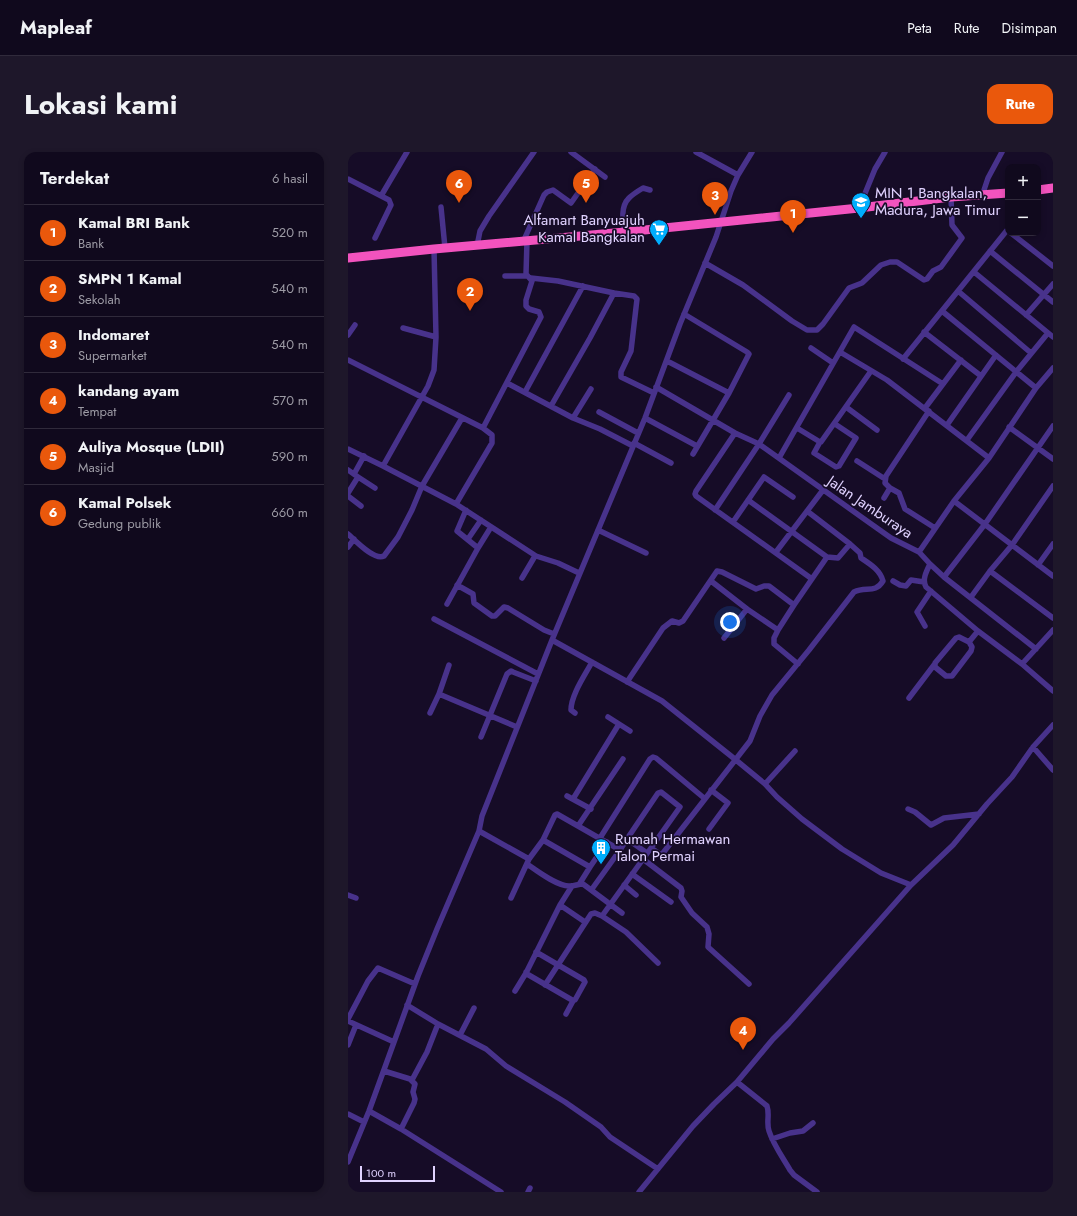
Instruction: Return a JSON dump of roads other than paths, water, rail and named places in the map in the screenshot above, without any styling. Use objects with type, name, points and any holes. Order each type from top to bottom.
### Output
[{"type":"highway","points":[[1041,190],[1053,188]]},
{"type":"highway","points":[[348,258],[625,232],[951,197],[1005,193]]},
{"type":"street","points":[[381,196],[407,152]]},
{"type":"street","points":[[477,246],[480,231],[486,219],[534,152]]},
{"type":"street","points":[[571,152],[606,177]]},
{"type":"street","points":[[696,152],[738,175]]},
{"type":"street","points":[[348,1162],[369,1111],[415,984],[479,831],[487,800],[579,573],[645,418],[684,314],[722,222],[728,200],[738,175],[752,152]]},
{"type":"street","points":[[859,208],[875,169],[885,152]]},
{"type":"street","points":[[982,196],[988,178],[1002,152]]},
{"type":"street","points":[[483,428],[542,317],[539,312],[529,309],[526,306],[526,300],[532,281],[526,274],[525,241],[544,195],[553,190],[571,203],[595,169]]},
{"type":"street","points":[[348,179],[389,200],[391,205],[375,238]]},
{"type":"street","points":[[625,232],[622,215],[625,204],[629,198],[643,188],[650,190]]},
{"type":"street","points":[[705,263],[743,285],[792,321],[807,330],[817,330],[849,288],[862,283],[881,265],[890,262],[897,262],[924,280],[927,279],[933,271],[941,267],[962,238],[952,225],[951,197]]},
{"type":"street","points":[[441,207],[445,248]]},
{"type":"street","points":[[903,359],[990,251],[1005,235]]},
{"type":"street","points":[[1015,236],[1053,266]]},
{"type":"street","points":[[383,466],[434,370],[436,337],[434,249]]},
{"type":"street","points":[[990,251],[1053,302]]},
{"type":"street","points":[[974,272],[1053,337]]},
{"type":"street","points":[[505,276],[529,277],[558,281],[634,296],[637,299],[631,351],[621,372],[621,377],[654,393]]},
{"type":"street","points":[[1026,315],[1053,284]]},
{"type":"street","points":[[525,392],[583,286]]},
{"type":"street","points":[[958,291],[1031,353]]},
{"type":"street","points":[[551,406],[590,338],[614,292]]},
{"type":"street","points":[[942,311],[1036,388]]},
{"type":"street","points":[[684,314],[749,354],[693,454]]},
{"type":"street","points":[[348,335],[355,325]]},
{"type":"street","points":[[779,458],[854,326],[943,384]]},
{"type":"street","points":[[403,328],[436,337]]},
{"type":"street","points":[[924,332],[981,376]]},
{"type":"street","points":[[967,440],[1016,372],[1048,333]]},
{"type":"street","points":[[811,348],[833,363]]},
{"type":"street","points":[[840,352],[887,380],[989,458]]},
{"type":"street","points":[[947,425],[996,355]]},
{"type":"street","points":[[348,360],[483,428],[492,435],[492,443],[456,504]]},
{"type":"street","points":[[885,479],[943,384],[961,360]]},
{"type":"street","points":[[667,361],[729,392]]},
{"type":"street","points":[[835,424],[856,438],[839,466],[836,467],[814,453],[820,442],[835,424],[871,371]]},
{"type":"street","name":"Jalan Jamburaya","points":[[656,387],[735,433],[759,444],[891,538],[919,552],[954,501],[989,458],[1036,388],[1052,371]]},
{"type":"street","points":[[507,383],[573,418],[600,429],[671,463]]},
{"type":"street","points":[[573,418],[591,389]]},
{"type":"street","points":[[715,510],[759,444],[788,395]]},
{"type":"street","points":[[846,407],[877,430]]},
{"type":"street","points":[[599,412],[638,433]]},
{"type":"street","points":[[348,534],[372,554],[381,558],[384,556],[404,526],[422,486],[462,418]]},
{"type":"street","points":[[645,418],[697,446]]},
{"type":"street","points":[[944,577],[985,524],[1053,426]]},
{"type":"street","points":[[1009,427],[1053,459]]},
{"type":"street","points":[[797,428],[820,442]]},
{"type":"street","points":[[735,433],[695,494],[812,579]]},
{"type":"street","points":[[348,449],[456,504],[535,556],[558,563],[579,573]]},
{"type":"street","points":[[361,506],[348,495],[364,456]]},
{"type":"street","points":[[857,461],[885,479],[886,484],[899,493],[904,506],[936,526]]},
{"type":"street","points":[[348,470],[375,488]]},
{"type":"street","points":[[733,522],[764,477],[793,497]]},
{"type":"street","points":[[971,597],[1012,545],[1053,486]]},
{"type":"street","points":[[884,498],[890,488]]},
{"type":"street","points":[[776,552],[823,490]]},
{"type":"street","points":[[748,500],[827,557],[838,558],[850,544]]},
{"type":"street","points":[[954,501],[1053,576]]},
{"type":"street","points":[[466,510],[457,531],[478,548]]},
{"type":"street","points":[[627,839],[649,850],[660,854],[663,853],[750,740],[760,716],[772,695],[854,592],[879,587],[883,581],[882,576],[873,566],[860,558],[860,553],[807,511]]},
{"type":"street","points":[[468,539],[481,520]]},
{"type":"street","points":[[447,604],[491,527]]},
{"type":"street","points":[[598,530],[646,553]]},
{"type":"street","points":[[348,547],[354,539]]},
{"type":"street","points":[[1038,564],[1053,544]]},
{"type":"street","points":[[919,552],[944,577],[1036,649]]},
{"type":"street","points":[[522,578],[535,556]]},
{"type":"street","points":[[798,664],[774,644],[774,638],[794,605],[827,557]]},
{"type":"street","points":[[930,564],[924,582],[926,587],[978,632],[1022,664],[1053,691]]},
{"type":"street","points":[[990,571],[1053,618]]},
{"type":"street","points":[[627,682],[663,628],[672,621],[679,623],[683,621],[717,572],[722,572],[756,589],[769,586],[794,605]]},
{"type":"street","points":[[711,580],[746,609],[778,630]]},
{"type":"street","points":[[892,581],[906,586],[911,580],[924,582]]},
{"type":"street","points":[[457,585],[473,594],[474,603],[492,616],[495,616],[504,608],[508,608],[544,630],[554,634]]},
{"type":"street","points":[[925,626],[917,612],[931,591]]},
{"type":"street","points":[[724,638],[746,609]]},
{"type":"street","points":[[434,619],[538,674]]},
{"type":"street","points":[[1022,664],[1053,630]]},
{"type":"street","points":[[969,642],[978,632]]},
{"type":"street","points":[[909,698],[935,663],[956,638],[960,637],[969,642],[972,648],[971,652],[952,676],[946,676],[934,665]]},
{"type":"street","points":[[552,640],[662,701],[765,784],[802,819],[842,849],[881,873],[910,885]]},
{"type":"street","points":[[575,713],[571,710],[571,706],[592,662]]},
{"type":"street","points":[[430,713],[439,694],[449,665]]},
{"type":"street","points":[[481,737],[509,672],[513,672],[536,681]]},
{"type":"street","points":[[439,694],[517,727]]},
{"type":"street","points":[[608,716],[630,731]]},
{"type":"street","points":[[573,799],[619,724]]},
{"type":"street","points":[[639,1192],[693,1126],[737,1082],[773,1039],[789,1023],[910,885],[953,845],[1012,777],[1033,747],[1053,725]]},
{"type":"street","points":[[1033,747],[1053,770]]},
{"type":"street","points":[[765,784],[795,751]]},
{"type":"street","points":[[600,838],[650,759],[653,757],[704,798]]},
{"type":"street","points":[[578,826],[623,760]]},
{"type":"street","points":[[709,829],[728,803],[711,790]]},
{"type":"street","points":[[592,890],[658,792],[661,792],[680,807],[602,916]]},
{"type":"street","points":[[567,796],[591,809]]},
{"type":"street","points":[[908,809],[915,812],[931,825],[944,818],[979,814]]},
{"type":"street","points":[[511,898],[528,862],[558,814],[620,850]]},
{"type":"street","points":[[479,831],[528,862],[554,881],[566,886],[583,884],[622,913]]},
{"type":"street","points":[[543,840],[590,867]]},
{"type":"street","points":[[580,884],[607,842]]},
{"type":"street","points":[[643,859],[681,888],[681,897],[684,902],[694,916],[707,927],[709,934],[709,948],[749,984]]},
{"type":"street","points":[[632,874],[671,902]]},
{"type":"street","points":[[624,885],[636,895]]},
{"type":"street","points":[[515,992],[560,905],[572,886]]},
{"type":"street","points":[[348,896],[356,898]]},
{"type":"street","points":[[560,905],[585,922]]},
{"type":"street","points":[[545,985],[585,922],[592,914],[596,913],[626,932],[658,963]]},
{"type":"street","points":[[536,952],[585,980],[566,1014]]},
{"type":"street","points":[[394,1042],[348,1020],[368,981],[378,968],[415,984]]},
{"type":"street","points":[[526,973],[573,1001]]},
{"type":"street","points":[[408,1005],[438,1024],[486,1049],[506,1066],[565,1102],[601,1127],[610,1137],[658,1169]]},
{"type":"street","points":[[460,1035],[474,1008]]},
{"type":"street","points":[[412,1080],[427,1052],[438,1024]]},
{"type":"street","points":[[348,1045],[356,1025]]},
{"type":"street","points":[[384,1071],[412,1080],[415,1084],[412,1092],[415,1099],[414,1103],[401,1129]]},
{"type":"street","points":[[737,1082],[766,1106],[769,1112],[768,1126],[772,1139],[790,1170],[794,1175],[817,1192]]},
{"type":"street","points":[[369,1111],[401,1129],[501,1192]]},
{"type":"street","points":[[348,1114],[364,1122]]},
{"type":"street","points":[[772,1139],[790,1133],[803,1131],[813,1123]]},
{"type":"place","name":"Kamal Polsek","points":[[459,203]]},
{"type":"place","name":"Auliya Mosque (LDII)","points":[[586,203]]},
{"type":"place","name":"Indomaret","points":[[715,215]]},
{"type":"place","name":"MIN 1 Bangkalan, Madura, Jawa Timur","points":[[861,219]]},
{"type":"place","name":"Kamal BRI Bank","points":[[793,233]]},
{"type":"place","name":"Alfamart Banyuajuh Kamal Bangkalan","points":[[659,246]]},
{"type":"place","name":"SMPN 1 Kamal","points":[[470,311]]},
{"type":"place","name":"Rumah Hermawan Talon Permai","points":[[601,865]]},
{"type":"place","name":"kandang ayam","points":[[743,1050]]}]
